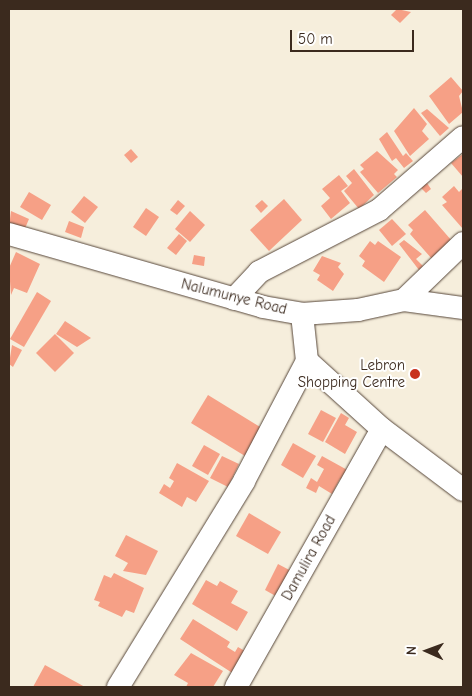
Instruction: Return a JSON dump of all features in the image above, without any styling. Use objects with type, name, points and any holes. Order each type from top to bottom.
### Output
[{"type":"street","points":[[234,299],[259,272],[379,210],[463,137]]},
{"type":"street","name":"Nalumunye Road","points":[[9,234],[234,299],[302,314],[358,310],[404,300],[463,308]]},
{"type":"street","points":[[404,300],[463,243]]},
{"type":"street","points":[[118,687],[244,481],[307,361],[302,314]]},
{"type":"street","points":[[307,361],[382,429],[463,490]]},
{"type":"street","name":"Damulira Road","points":[[236,687],[382,429]]},
{"type":"building","points":[[397,9],[411,12],[400,23],[391,15]]},
{"type":"building","points":[[451,77],[463,91],[459,96],[463,112],[449,124],[429,96]]},
{"type":"building","points":[[414,108],[427,124],[422,131],[429,139],[410,156],[394,131]]},
{"type":"building","points":[[427,109],[449,128],[440,136],[421,113]]},
{"type":"building","points":[[387,132],[403,156],[406,153],[413,161],[404,168],[396,158],[392,161],[379,139]]},
{"type":"building","points":[[131,149],[138,157],[131,163],[124,155]]},
{"type":"building","points":[[377,151],[398,170],[394,174],[397,177],[378,193],[360,172],[364,169],[360,165]]},
{"type":"building","points":[[463,154],[463,177],[451,163]]},
{"type":"building","points":[[354,169],[374,195],[359,209],[344,191],[352,183],[346,176]]},
{"type":"building","points":[[339,175],[348,186],[341,191],[350,203],[331,219],[321,206],[330,198],[322,189]]},
{"type":"building","points":[[427,183],[431,189],[426,193],[421,188]]},
{"type":"building","points":[[454,186],[459,192],[463,188],[463,229],[442,205],[447,202],[442,197]]},
{"type":"building","points":[[29,192],[51,205],[42,220],[20,207]]},
{"type":"building","points":[[84,196],[98,207],[85,223],[71,212]]},
{"type":"building","points":[[284,199],[302,220],[269,251],[250,230]]},
{"type":"building","points":[[178,200],[185,206],[177,215],[170,210]]},
{"type":"building","points":[[262,200],[268,206],[261,213],[255,206]]},
{"type":"building","points":[[146,208],[159,217],[146,236],[133,227]]},
{"type":"building","points":[[425,210],[452,241],[432,259],[410,234],[413,230],[408,225]]},
{"type":"building","points":[[11,211],[29,219],[23,233],[9,227]]},
{"type":"building","points":[[190,211],[205,225],[190,242],[175,229]]},
{"type":"building","points":[[392,219],[406,234],[392,246],[379,230]]},
{"type":"building","points":[[69,221],[84,227],[81,238],[65,232]]},
{"type":"building","points":[[179,234],[187,241],[176,255],[167,248]]},
{"type":"building","points":[[404,240],[422,254],[416,259],[423,266],[419,270],[399,244]]},
{"type":"building","points":[[370,241],[375,245],[378,241],[401,257],[384,282],[362,266],[365,261],[359,256]]},
{"type":"building","points":[[16,252],[40,264],[27,293],[14,288],[11,295],[9,268]]},
{"type":"building","points":[[194,255],[205,257],[204,266],[192,264]]},
{"type":"building","points":[[322,256],[341,263],[338,267],[344,274],[333,291],[317,280],[320,275],[313,271]]},
{"type":"building","points":[[37,292],[51,301],[24,347],[10,339]]},
{"type":"building","points":[[65,321],[91,338],[77,347],[56,334]]},
{"type":"building","points":[[55,334],[74,353],[55,372],[36,353]]},
{"type":"building","points":[[12,345],[22,350],[13,367],[9,364]]},
{"type":"building","points":[[208,395],[265,430],[245,456],[191,423]]},
{"type":"building","points":[[321,410],[336,418],[323,442],[308,434]]},
{"type":"building","points":[[341,413],[349,418],[345,425],[357,432],[345,454],[325,442]]},
{"type":"building","points":[[293,443],[316,456],[303,478],[281,465]]},
{"type":"building","points":[[204,445],[220,454],[208,475],[192,466]]},
{"type":"building","points":[[222,456],[239,464],[228,487],[210,478]]},
{"type":"building","points":[[322,456],[351,472],[346,481],[340,479],[332,494],[319,486],[316,493],[306,488],[311,478],[317,482],[324,469],[317,465]]},
{"type":"building","points":[[177,463],[209,481],[196,502],[187,497],[182,507],[159,493],[164,484],[170,488],[174,481],[169,478]]},
{"type":"building","points":[[249,513],[281,532],[268,554],[236,536]]},
{"type":"building","points":[[126,535],[158,551],[146,575],[123,571],[128,563],[115,556]]},
{"type":"building","points":[[278,564],[295,573],[281,599],[265,590]]},
{"type":"building","points":[[114,573],[144,588],[134,613],[126,610],[122,617],[98,606],[100,602],[94,600],[104,575],[111,578]]},
{"type":"building","points":[[206,580],[217,586],[220,581],[238,591],[231,603],[248,612],[237,631],[192,604]]},
{"type":"building","points":[[193,619],[230,642],[227,647],[235,652],[238,647],[250,654],[237,676],[180,639]]},
{"type":"building","points":[[191,653],[223,671],[213,687],[186,687],[188,683],[174,675]]},
{"type":"building","points":[[45,665],[85,687],[33,687]]},
{"type":"place","name":"Lebron Shopping Centre","points":[[415,374]]}]
